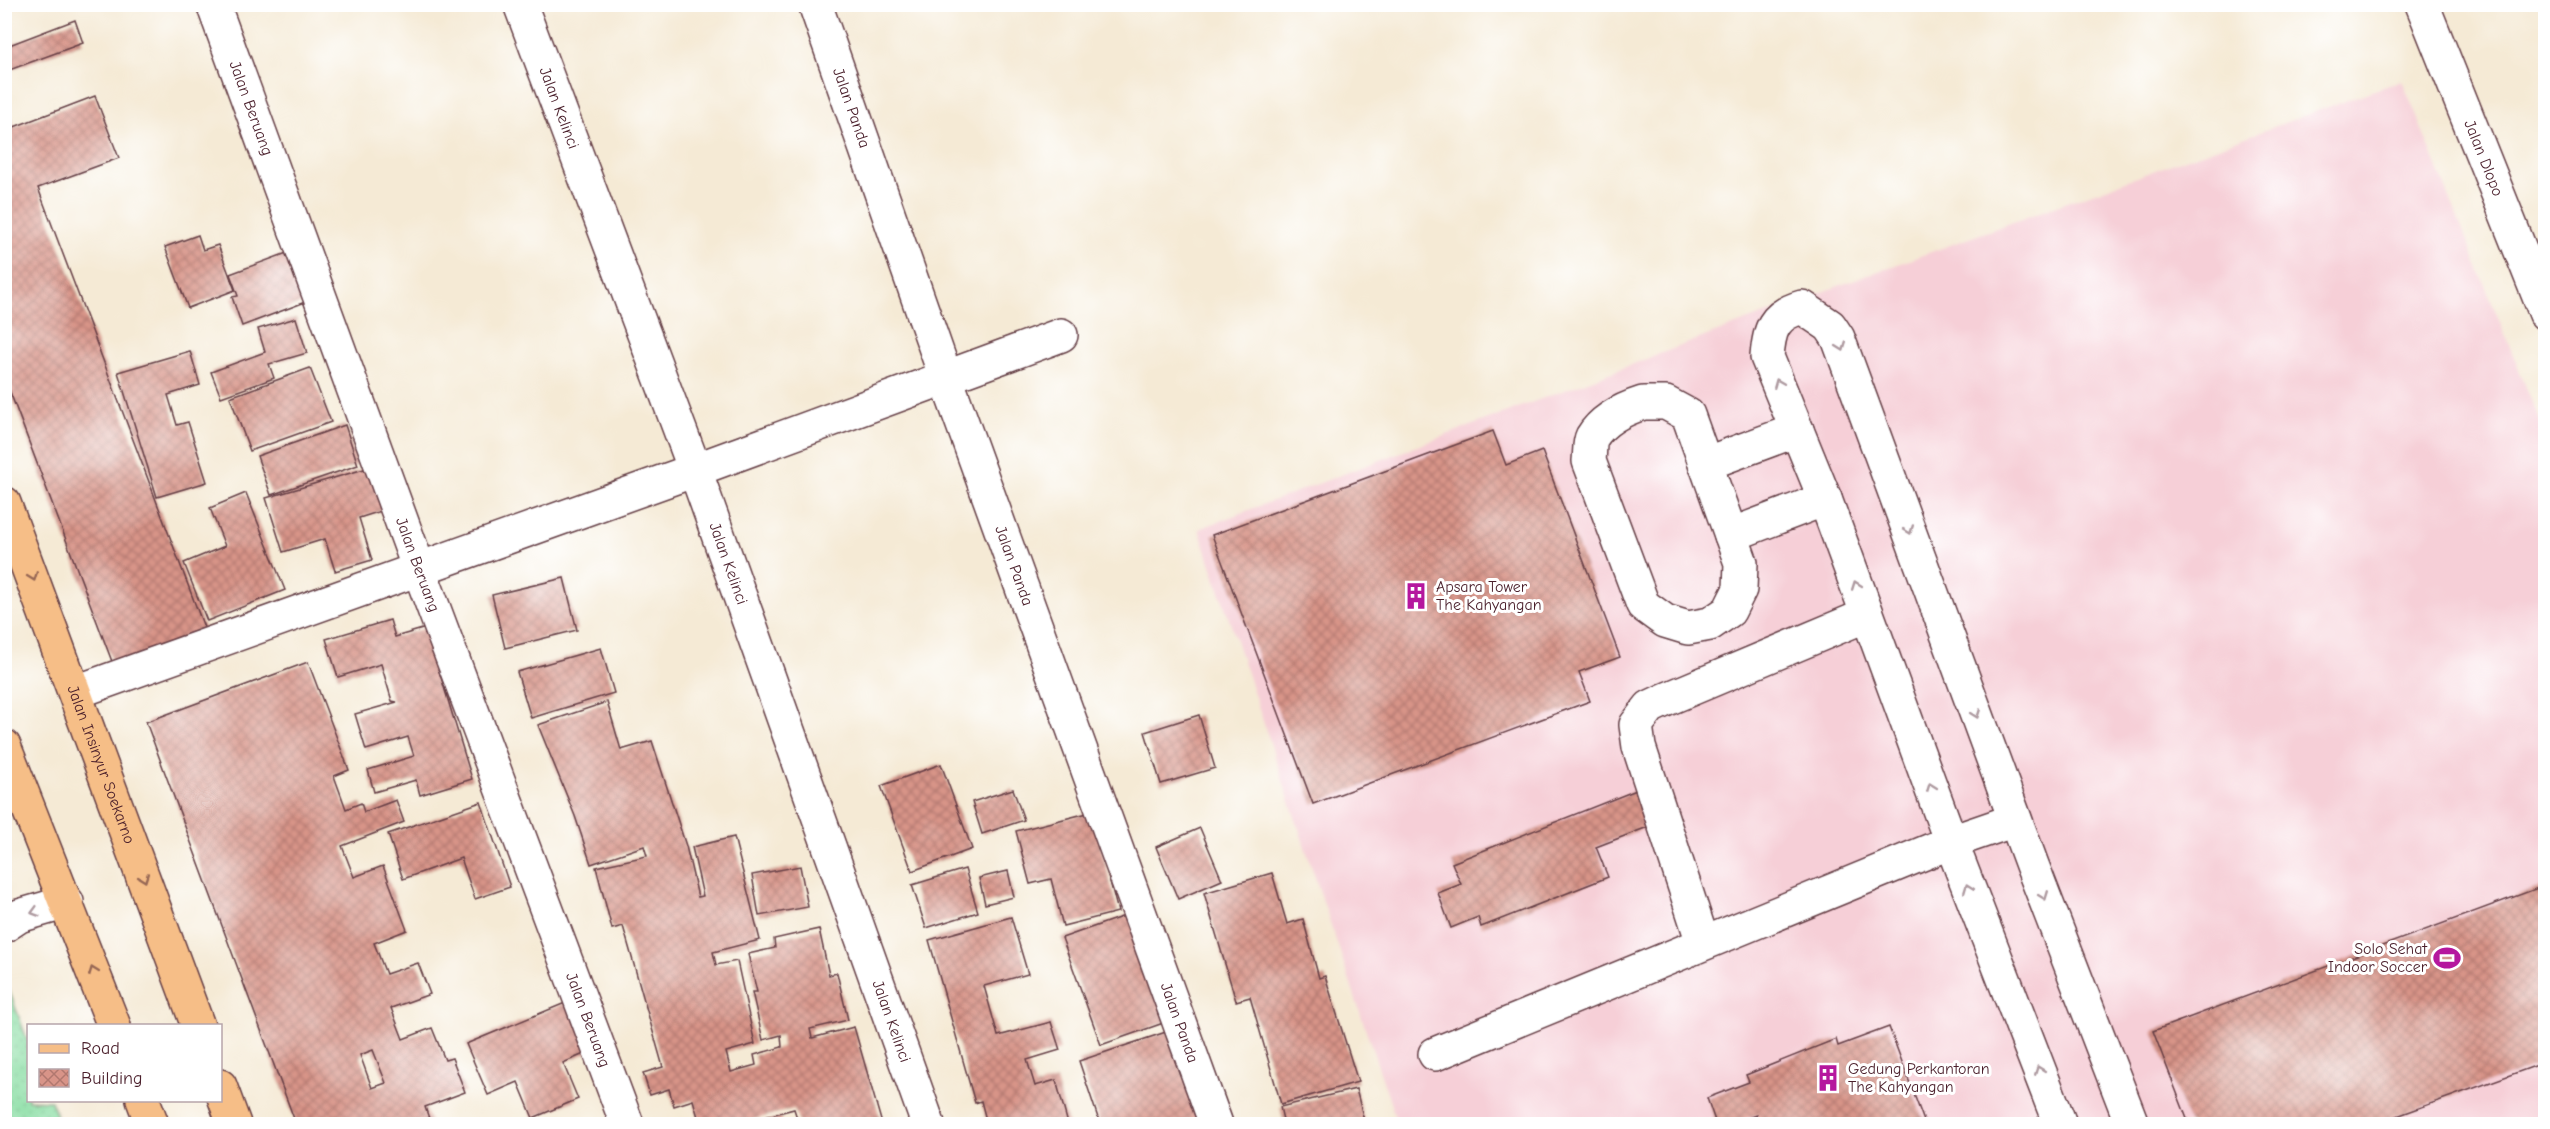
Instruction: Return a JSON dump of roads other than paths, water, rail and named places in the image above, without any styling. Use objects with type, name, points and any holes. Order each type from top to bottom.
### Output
[{"type":"main road","name":"Jalan Insinyur Soekarno","points":[[4,503],[197,1024]]},
{"type":"main road","points":[[6,762],[67,902],[113,1024]]},
{"type":"main road","points":[[222,1092],[234,1125]]},
{"type":"main road","points":[[143,1102],[152,1125]]},
{"type":"street","name":"Jalan Beruang","points":[[213,4],[419,568],[627,1125]]},
{"type":"street","name":"Jalan Kelinci","points":[[520,4],[695,470],[928,1125]]},
{"type":"street","name":"Jalan Panda","points":[[814,4],[946,378],[1216,1125]]},
{"type":"street","name":"Jalan Dlopo","points":[[2422,4],[2546,314]]},
{"type":"street","points":[[2060,1125],[1951,842],[1825,499],[1767,357],[1769,332],[1785,312],[1802,307],[1830,326],[1838,338],[2015,820],[2132,1125]]},
{"type":"street","points":[[76,692],[695,470],[1061,335]]},
{"type":"street","points":[[1643,403],[1666,404],[1688,415],[1731,534],[1741,563],[1740,589],[1729,611],[1710,624],[1688,628],[1665,621],[1643,605],[1589,460],[1591,438],[1605,423],[1624,409],[1643,403]]},
{"type":"street","points":[[1705,464],[1797,430]]},
{"type":"street","points":[[1731,534],[1825,499]]},
{"type":"street","points":[[1703,944],[1639,747],[1636,725],[1650,707],[1867,615]]},
{"type":"street","points":[[1435,1054],[1951,842],[2015,820]]},
{"type":"street","points":[[4,926],[19,916],[67,902]]},
{"type":"place","name":"Apsara Tower The Kahyangan","points":[[1416,596]]},
{"type":"place","name":"Solo Sehat Indoor Soccer","points":[[2447,958]]},
{"type":"place","name":"Gedung Perkantoran The Kahyangan","points":[[1828,1078]]}]
